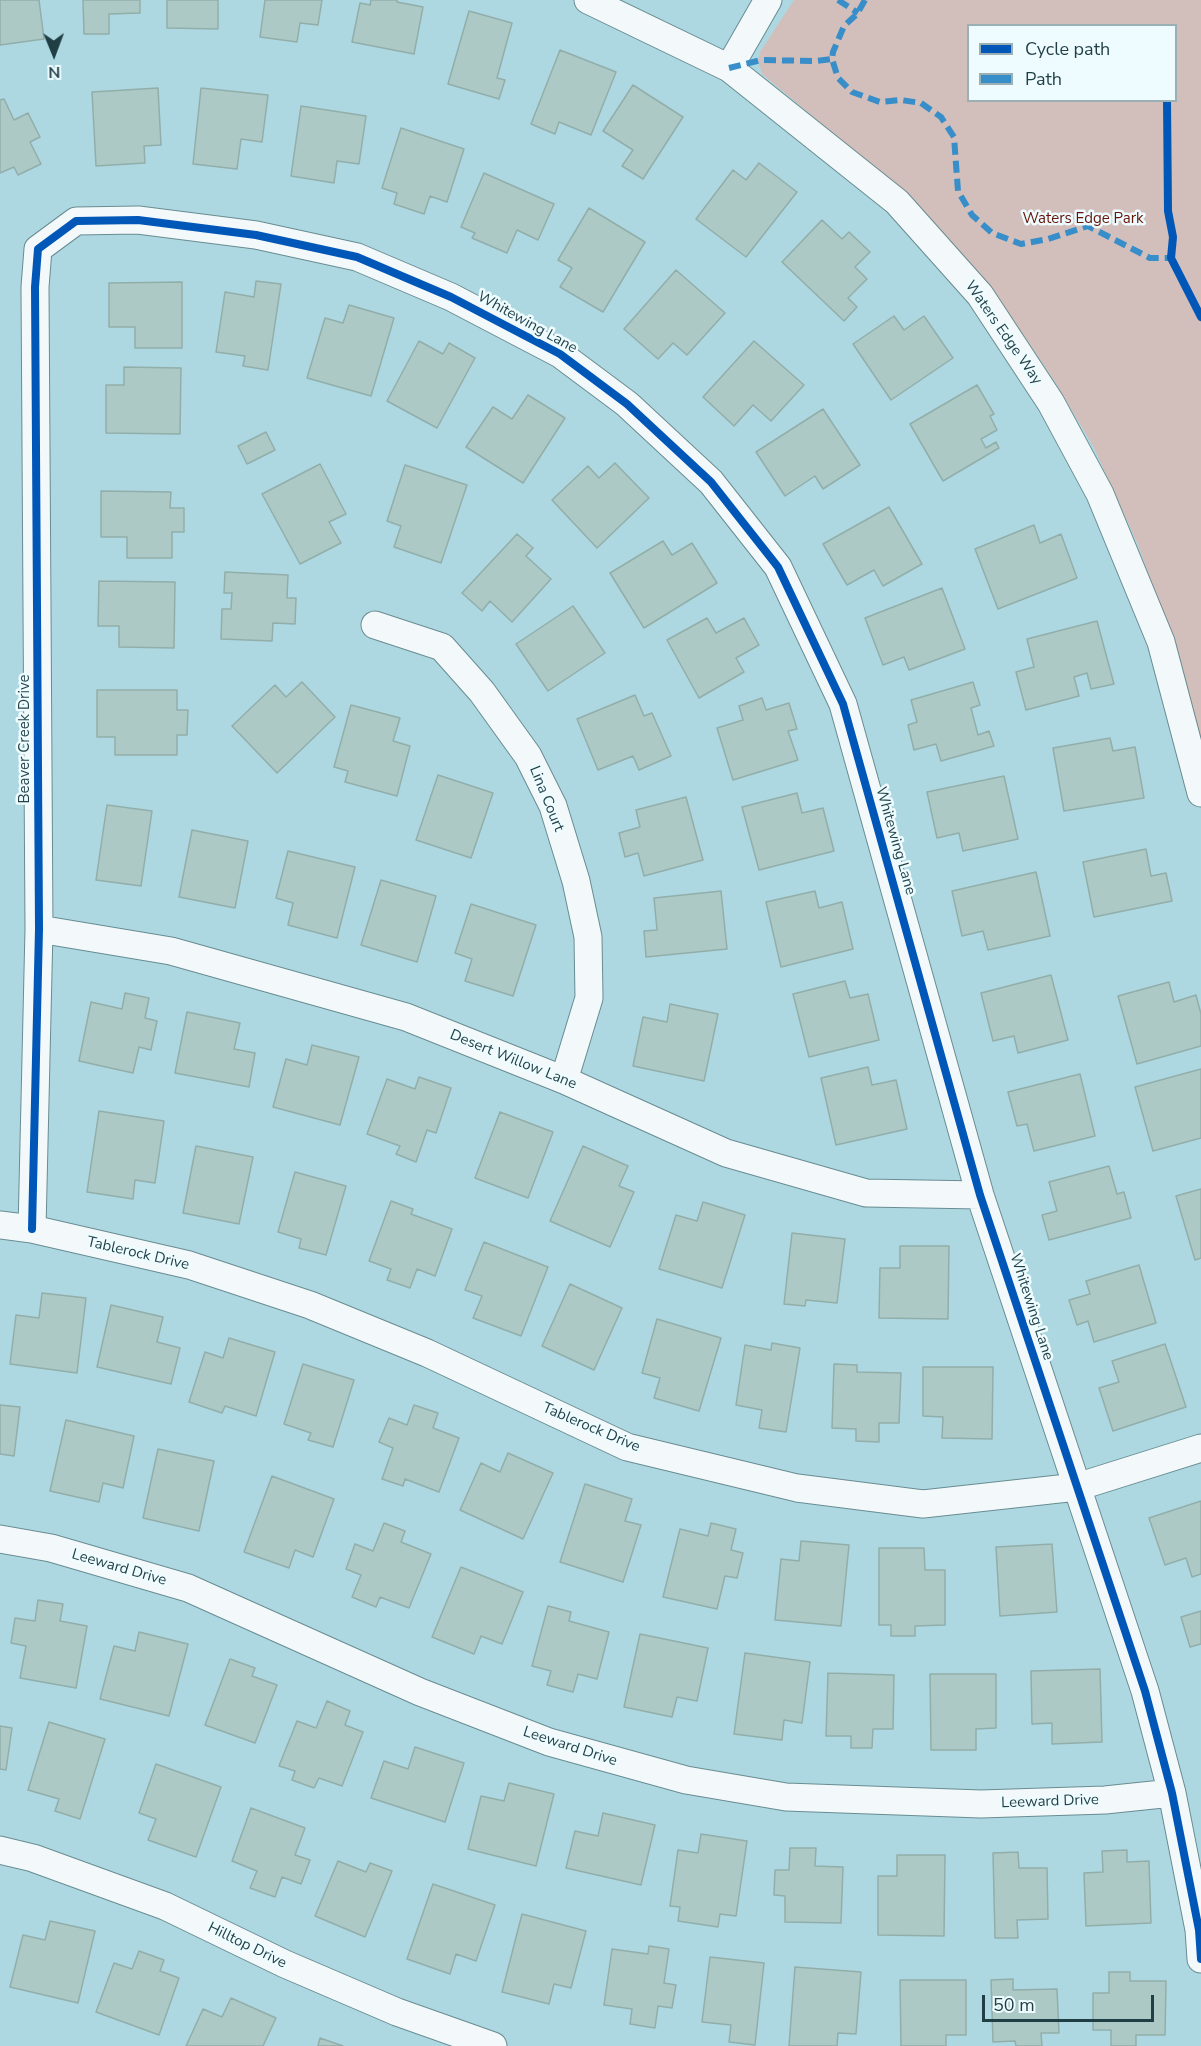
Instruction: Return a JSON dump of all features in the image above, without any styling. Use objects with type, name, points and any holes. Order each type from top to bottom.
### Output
[{"type":"street","name":"Waters Edge Way","points":[[588,0],[729,68],[897,202],[980,295],[1051,403],[1100,494],[1161,642],[1201,794]]},
{"type":"street","points":[[729,68],[768,0]]},
{"type":"street","name":"Whitewing Lane","points":[[38,249],[76,221],[138,220],[256,235],[357,257],[451,297],[560,354],[627,404],[711,482],[778,567],[843,704],[980,1195],[1145,1691],[1172,1792],[1199,1930],[1201,1959]]},
{"type":"street","name":"Beaver Creek Drive","points":[[32,1229],[39,929],[35,299],[38,249]]},
{"type":"street","name":"Lina Court","points":[[375,625],[442,647],[482,692],[528,756],[553,807],[576,881],[588,937],[589,998],[564,1080]]},
{"type":"street","name":"Desert Willow Lane","points":[[39,929],[171,951],[406,1017],[564,1080],[726,1152],[866,1193],[980,1195]]},
{"type":"street","name":"Tablerock Drive","points":[[0,1225],[32,1229],[189,1265],[310,1305],[427,1353],[627,1447],[797,1488],[923,1504],[1077,1487],[1201,1448]]},
{"type":"street","name":"Leeward Drive","points":[[0,1539],[51,1548],[188,1588],[420,1692],[549,1742],[686,1780],[786,1797],[981,1804],[1105,1800],[1172,1792]]},
{"type":"street","name":"Hilltop Drive","points":[[0,1850],[33,1858],[165,1906],[285,1964],[397,2012],[493,2046]]},
{"type":"green space","name":"Waters Edge Park","points":[[794,0],[1201,0],[1201,750],[1171,638],[1138,545],[1094,448],[1057,385],[1014,321],[957,252],[896,186],[762,74],[758,61],[760,52]]},
{"type":"building","points":[[0,0],[39,0],[44,39],[0,45]]},
{"type":"building","points":[[83,0],[140,0],[140,13],[109,14],[109,34],[84,34]]},
{"type":"building","points":[[167,0],[218,0],[218,29],[167,28]]},
{"type":"building","points":[[265,0],[322,0],[318,25],[300,23],[297,42],[260,37]]},
{"type":"building","points":[[371,0],[397,0],[397,2],[423,7],[414,54],[352,42],[360,3],[370,5]]},
{"type":"building","points":[[469,11],[512,23],[497,78],[505,80],[499,99],[448,84]]},
{"type":"building","points":[[560,50],[616,72],[591,135],[559,122],[555,134],[531,124]]},
{"type":"building","points":[[633,85],[683,117],[643,179],[622,166],[633,150],[603,131]]},
{"type":"building","points":[[158,88],[161,145],[144,146],[145,163],[96,166],[92,92]]},
{"type":"building","points":[[201,88],[268,95],[262,142],[241,139],[237,169],[193,164]]},
{"type":"building","points":[[4,99],[14,120],[28,113],[40,137],[30,142],[41,164],[18,175],[14,167],[0,173],[0,100]]},
{"type":"building","points":[[301,106],[366,116],[359,164],[337,161],[334,183],[291,176]]},
{"type":"building","points":[[401,128],[464,149],[447,202],[430,196],[424,214],[394,204],[397,193],[382,188]]},
{"type":"building","points":[[759,163],[797,192],[746,257],[696,219],[733,170],[746,180]]},
{"type":"building","points":[[484,173],[554,204],[538,240],[517,230],[507,253],[472,238],[475,233],[461,227]]},
{"type":"building","points":[[589,208],[645,242],[603,312],[560,287],[572,268],[558,260]]},
{"type":"building","points":[[822,220],[842,239],[849,232],[870,252],[855,267],[867,279],[848,298],[857,307],[844,321],[782,262]]},
{"type":"building","points":[[676,270],[725,313],[687,355],[673,343],[658,359],[624,329]]},
{"type":"building","points":[[256,281],[281,284],[268,370],[243,366],[245,356],[216,352],[225,292],[254,297]]},
{"type":"building","points":[[182,282],[182,348],[135,348],[135,327],[109,327],[109,283]]},
{"type":"building","points":[[349,305],[394,318],[371,396],[307,378],[325,318],[343,323]]},
{"type":"building","points":[[894,316],[904,330],[924,316],[953,358],[891,400],[853,344]]},
{"type":"building","points":[[419,341],[443,354],[449,343],[475,358],[437,428],[387,401]]},
{"type":"building","points":[[754,341],[804,385],[771,421],[753,405],[734,426],[703,397]]},
{"type":"building","points":[[124,367],[181,368],[180,434],[106,433],[106,385],[124,385]]},
{"type":"building","points":[[977,385],[994,414],[990,416],[997,430],[981,439],[986,448],[996,442],[999,448],[943,481],[910,424]]},
{"type":"building","points":[[528,395],[565,418],[523,483],[466,447],[493,407],[512,419]]},
{"type":"building","points":[[823,409],[860,465],[823,489],[815,476],[785,496],[756,452]]},
{"type":"building","points":[[266,432],[275,450],[247,464],[238,446]]},
{"type":"building","points":[[615,463],[649,498],[597,548],[552,500],[588,466],[599,478]]},
{"type":"building","points":[[320,464],[346,514],[329,522],[341,543],[300,564],[262,494]]},
{"type":"building","points":[[405,465],[467,485],[441,563],[394,547],[401,526],[387,521]]},
{"type":"building","points":[[101,491],[171,492],[170,508],[184,508],[184,532],[172,532],[172,558],[127,558],[127,537],[101,537]]},
{"type":"building","points":[[889,507],[922,564],[883,586],[874,570],[847,585],[823,544]]},
{"type":"building","points":[[1034,525],[1040,543],[1061,534],[1077,578],[998,609],[975,549]]},
{"type":"building","points":[[517,534],[533,548],[526,556],[551,579],[512,622],[490,601],[482,611],[462,593]]},
{"type":"building","points":[[663,541],[672,555],[692,543],[717,583],[644,628],[610,573]]},
{"type":"building","points":[[225,572],[288,575],[287,598],[296,598],[295,624],[273,623],[272,641],[221,639],[222,609],[231,609],[232,593],[224,593]]},
{"type":"building","points":[[99,581],[175,582],[174,648],[119,647],[119,626],[98,626]]},
{"type":"building","points":[[942,588],[965,649],[909,670],[904,657],[883,665],[865,618]]},
{"type":"building","points":[[573,606],[605,653],[548,691],[516,644]]},
{"type":"building","points":[[707,618],[716,633],[744,618],[759,645],[736,658],[744,672],[699,698],[667,640]]},
{"type":"building","points":[[1097,621],[1114,684],[1091,689],[1087,673],[1074,677],[1079,696],[1026,710],[1016,672],[1034,667],[1027,639]]},
{"type":"building","points":[[302,682],[335,717],[277,773],[232,726],[275,685],[286,697]]},
{"type":"building","points":[[973,682],[980,705],[971,708],[978,735],[989,731],[994,746],[941,761],[936,744],[914,750],[908,725],[917,722],[911,700]]},
{"type":"building","points":[[97,690],[177,690],[177,710],[188,710],[187,735],[177,735],[177,755],[115,755],[115,737],[97,737]]},
{"type":"building","points":[[635,695],[644,716],[652,713],[671,756],[639,770],[633,756],[598,770],[577,719]]},
{"type":"building","points":[[762,698],[766,710],[789,703],[797,729],[788,731],[798,760],[733,780],[717,728],[743,720],[739,706]]},
{"type":"building","points":[[351,705],[400,718],[393,741],[410,746],[397,796],[345,782],[348,771],[334,767]]},
{"type":"building","points":[[1110,738],[1113,751],[1135,747],[1144,798],[1064,811],[1053,748]]},
{"type":"building","points":[[438,775],[493,793],[471,858],[416,840]]},
{"type":"building","points":[[1004,776],[1018,839],[963,851],[959,833],[937,838],[927,792]]},
{"type":"building","points":[[797,793],[802,813],[823,808],[834,851],[759,870],[742,807]]},
{"type":"building","points":[[686,797],[703,860],[644,876],[638,853],[625,857],[619,833],[640,827],[636,810]]},
{"type":"building","points":[[107,805],[152,811],[141,886],[96,880]]},
{"type":"building","points":[[192,830],[248,841],[235,908],[179,897]]},
{"type":"building","points":[[1146,849],[1151,876],[1166,873],[1172,901],[1094,917],[1083,862]]},
{"type":"building","points":[[288,851],[355,867],[337,938],[288,925],[293,903],[276,898]]},
{"type":"building","points":[[1036,872],[1050,936],[988,950],[983,931],[962,936],[952,891]]},
{"type":"building","points":[[381,880],[436,896],[417,962],[361,945]]},
{"type":"building","points":[[721,891],[727,949],[646,957],[644,931],[657,930],[654,898]]},
{"type":"building","points":[[815,891],[819,908],[842,902],[853,949],[781,967],[766,902]]},
{"type":"building","points":[[471,904],[536,925],[513,996],[465,981],[472,959],[455,953]]},
{"type":"building","points":[[1051,975],[1068,1040],[1018,1053],[1014,1036],[993,1041],[981,993]]},
{"type":"building","points":[[845,981],[850,998],[868,994],[879,1040],[809,1057],[793,994]]},
{"type":"building","points":[[1169,982],[1174,1002],[1196,995],[1201,1014],[1201,1046],[1137,1064],[1118,996]]},
{"type":"building","points":[[125,993],[149,998],[145,1018],[157,1021],[151,1050],[139,1047],[133,1073],[79,1061],[91,1002],[122,1009]]},
{"type":"building","points":[[670,1004],[718,1014],[704,1081],[633,1066],[643,1017],[667,1022]]},
{"type":"building","points":[[187,1012],[240,1023],[234,1049],[255,1053],[249,1087],[175,1073]]},
{"type":"building","points":[[312,1045],[359,1057],[340,1125],[273,1107],[286,1059],[307,1065]]},
{"type":"building","points":[[868,1067],[872,1085],[896,1080],[907,1129],[836,1145],[821,1078]]},
{"type":"building","points":[[1201,1069],[1201,1138],[1153,1151],[1135,1087]]},
{"type":"building","points":[[1080,1074],[1095,1136],[1034,1151],[1027,1124],[1017,1126],[1008,1092]]},
{"type":"building","points":[[419,1077],[451,1088],[436,1133],[427,1130],[416,1162],[396,1154],[400,1146],[367,1134],[387,1079],[415,1089]]},
{"type":"building","points":[[99,1111],[164,1121],[155,1183],[135,1180],[133,1199],[87,1192]]},
{"type":"building","points":[[500,1112],[553,1132],[528,1198],[475,1178]]},
{"type":"building","points":[[196,1146],[253,1157],[239,1224],[183,1213]]},
{"type":"building","points":[[583,1146],[628,1166],[619,1186],[634,1192],[610,1247],[550,1221]]},
{"type":"building","points":[[1109,1166],[1117,1194],[1124,1192],[1131,1218],[1049,1240],[1042,1215],[1057,1211],[1049,1182]]},
{"type":"building","points":[[295,1172],[346,1186],[326,1255],[299,1248],[301,1239],[278,1232]]},
{"type":"building","points":[[1201,1189],[1201,1258],[1195,1260],[1176,1196]]},
{"type":"building","points":[[391,1201],[413,1209],[411,1214],[452,1229],[435,1276],[417,1269],[410,1288],[387,1280],[391,1269],[369,1261]]},
{"type":"building","points":[[703,1202],[745,1215],[722,1288],[659,1269],[676,1215],[697,1221]]},
{"type":"building","points":[[792,1233],[845,1239],[837,1303],[806,1300],[805,1306],[784,1304]]},
{"type":"building","points":[[484,1242],[548,1267],[521,1336],[473,1318],[482,1296],[465,1290]]},
{"type":"building","points":[[900,1246],[949,1246],[948,1319],[879,1318],[880,1268],[900,1268]]},
{"type":"building","points":[[1139,1265],[1156,1323],[1094,1342],[1088,1321],[1077,1325],[1069,1300],[1090,1294],[1086,1281]]},
{"type":"building","points":[[570,1284],[622,1308],[594,1370],[542,1346]]},
{"type":"building","points":[[42,1293],[86,1298],[77,1373],[10,1364],[16,1315],[39,1318]]},
{"type":"building","points":[[111,1305],[163,1317],[157,1342],[180,1348],[171,1384],[97,1367]]},
{"type":"building","points":[[657,1319],[721,1338],[699,1411],[654,1398],[660,1378],[642,1373]]},
{"type":"building","points":[[229,1338],[275,1352],[256,1416],[225,1406],[222,1413],[189,1402],[205,1352],[223,1358]]},
{"type":"building","points":[[772,1343],[800,1348],[786,1432],[759,1428],[762,1410],[736,1405],[745,1345],[771,1350]]},
{"type":"building","points":[[1165,1344],[1186,1407],[1113,1431],[1099,1388],[1119,1382],[1112,1361]]},
{"type":"building","points":[[303,1364],[354,1380],[333,1447],[308,1440],[311,1433],[284,1424]]},
{"type":"building","points":[[834,1364],[857,1365],[857,1372],[901,1373],[899,1423],[879,1423],[879,1442],[856,1441],[856,1429],[832,1428]]},
{"type":"building","points":[[923,1367],[993,1367],[992,1439],[942,1438],[943,1417],[923,1416]]},
{"type":"building","points":[[0,1405],[20,1407],[14,1456],[0,1454]]},
{"type":"building","points":[[414,1405],[438,1413],[433,1428],[459,1438],[439,1492],[405,1479],[403,1486],[382,1479],[393,1448],[379,1442],[389,1418],[407,1425]]},
{"type":"building","points":[[66,1420],[134,1436],[123,1488],[103,1483],[99,1502],[50,1491]]},
{"type":"building","points":[[158,1449],[214,1461],[199,1531],[143,1518]]},
{"type":"building","points":[[508,1453],[553,1473],[523,1539],[460,1510],[481,1463],[500,1472]]},
{"type":"building","points":[[272,1476],[334,1499],[313,1557],[295,1550],[289,1568],[244,1552]]},
{"type":"building","points":[[585,1484],[632,1499],[625,1521],[641,1525],[623,1582],[560,1562]]},
{"type":"building","points":[[1201,1501],[1201,1574],[1192,1577],[1186,1558],[1165,1565],[1149,1518]]},
{"type":"building","points":[[384,1523],[405,1531],[401,1542],[431,1554],[409,1608],[380,1597],[376,1607],[352,1597],[361,1575],[346,1569],[355,1544],[373,1551]]},
{"type":"building","points":[[711,1523],[736,1529],[731,1550],[743,1553],[737,1578],[725,1576],[717,1609],[663,1597],[680,1529],[708,1536]]},
{"type":"building","points":[[801,1541],[849,1545],[841,1626],[775,1620],[781,1559],[799,1561]]},
{"type":"building","points":[[1052,1544],[1057,1612],[1000,1616],[996,1547]]},
{"type":"building","points":[[879,1548],[924,1548],[925,1570],[945,1570],[945,1625],[915,1626],[915,1636],[891,1636],[891,1625],[879,1625]]},
{"type":"building","points":[[461,1567],[523,1592],[502,1644],[481,1636],[474,1654],[432,1637]]},
{"type":"building","points":[[38,1600],[63,1604],[60,1621],[87,1626],[76,1688],[20,1678],[26,1646],[11,1643],[15,1618],[35,1621]]},
{"type":"building","points":[[548,1606],[571,1612],[569,1621],[609,1632],[597,1679],[578,1674],[573,1692],[547,1685],[551,1671],[532,1666]]},
{"type":"building","points":[[1201,1611],[1201,1644],[1190,1647],[1181,1617]]},
{"type":"building","points":[[139,1632],[188,1644],[169,1716],[100,1699],[114,1646],[135,1651]]},
{"type":"building","points":[[640,1634],[708,1648],[697,1701],[677,1697],[672,1717],[624,1707]]},
{"type":"building","points":[[745,1653],[810,1662],[802,1723],[784,1720],[782,1740],[734,1734]]},
{"type":"building","points":[[230,1659],[255,1668],[252,1676],[277,1685],[255,1743],[205,1725]]},
{"type":"building","points":[[1100,1669],[1102,1742],[1052,1744],[1052,1723],[1032,1724],[1031,1671]]},
{"type":"building","points":[[828,1673],[894,1675],[893,1729],[873,1729],[872,1748],[851,1748],[851,1736],[826,1736]]},
{"type":"building","points":[[930,1674],[996,1674],[996,1728],[976,1729],[976,1750],[931,1750]]},
{"type":"building","points":[[327,1701],[350,1711],[345,1725],[363,1732],[342,1786],[319,1778],[314,1788],[292,1780],[295,1771],[279,1766],[297,1721],[316,1728]]},
{"type":"building","points":[[49,1722],[105,1739],[80,1819],[55,1811],[59,1799],[28,1790]]},
{"type":"building","points":[[0,1726],[12,1728],[6,1770],[0,1769]]},
{"type":"building","points":[[415,1747],[464,1763],[445,1822],[371,1798],[384,1761],[408,1769]]},
{"type":"building","points":[[156,1764],[221,1787],[196,1857],[148,1840],[156,1819],[139,1813]]},
{"type":"building","points":[[509,1783],[554,1794],[536,1866],[468,1849],[481,1796],[504,1801]]},
{"type":"building","points":[[251,1808],[305,1828],[295,1855],[310,1860],[301,1884],[282,1877],[275,1897],[250,1888],[257,1871],[232,1861]]},
{"type":"building","points":[[603,1813],[655,1825],[641,1885],[566,1868],[575,1831],[598,1836]]},
{"type":"building","points":[[701,1834],[747,1841],[736,1916],[720,1914],[718,1927],[678,1921],[680,1907],[670,1906],[678,1850],[698,1853]]},
{"type":"building","points":[[790,1848],[816,1848],[815,1866],[843,1867],[841,1923],[785,1922],[785,1896],[774,1895],[775,1870],[789,1870]]},
{"type":"building","points":[[1127,1850],[1127,1862],[1149,1861],[1151,1923],[1086,1926],[1084,1873],[1103,1872],[1102,1851]]},
{"type":"building","points":[[1018,1852],[1019,1868],[1047,1868],[1048,1919],[1017,1920],[1018,1938],[995,1938],[993,1853]]},
{"type":"building","points":[[897,1855],[945,1855],[944,1936],[878,1935],[878,1876],[897,1876]]},
{"type":"building","points":[[338,1861],[366,1872],[370,1863],[392,1871],[365,1937],[315,1916]]},
{"type":"building","points":[[433,1884],[495,1905],[476,1961],[456,1954],[450,1974],[407,1959]]},
{"type":"building","points":[[522,1914],[586,1931],[571,1988],[554,1984],[549,2004],[502,1992]]},
{"type":"building","points":[[50,1921],[95,1931],[78,2003],[10,1987],[23,1935],[45,1940]]},
{"type":"building","points":[[649,1946],[669,1949],[664,1983],[676,1985],[672,2008],[658,2006],[655,2028],[630,2024],[632,2009],[604,2005],[612,1949],[648,1954]]},
{"type":"building","points":[[139,1951],[164,1960],[160,1971],[179,1978],[159,2035],[96,2012],[114,1963],[132,1969]]},
{"type":"building","points":[[710,1957],[764,1963],[755,2045],[729,2042],[731,2025],[702,2022]]},
{"type":"building","points":[[795,1967],[861,1972],[856,2034],[838,2033],[837,2046],[789,2046]]},
{"type":"building","points":[[1109,1972],[1130,1972],[1130,1981],[1166,1981],[1165,2035],[1136,2035],[1136,2046],[1111,2046],[1111,2030],[1093,2030],[1093,1993],[1109,1993]]},
{"type":"building","points":[[1013,1979],[1013,1990],[1057,1989],[1059,2033],[1041,2033],[1042,2046],[1016,2046],[1015,2041],[993,2042],[991,1980]]},
{"type":"building","points":[[900,1980],[966,1980],[966,2035],[946,2035],[946,2046],[901,2046]]},
{"type":"building","points":[[231,1998],[276,2018],[263,2046],[186,2046],[203,2009],[222,2017]]},
{"type":"building","points":[[320,2038],[343,2046],[318,2046]]},
{"type":"marked path","points":[[838,0],[858,13]]},
{"type":"marked path","points":[[865,0],[857,14],[844,26],[833,52],[832,59],[838,78],[852,92],[880,102],[901,100],[921,103],[941,117],[954,137],[958,191],[972,215],[992,233],[1021,244],[1048,239],[1088,226],[1150,258],[1171,258]]},
{"type":"marked path","points":[[729,68],[761,60],[832,59]]},
{"type":"cycle path","points":[[1167,102],[1168,211],[1173,237],[1171,258],[1201,317]]},
{"type":"cycle path","points":[[32,1229],[39,929],[35,287],[38,249],[76,221],[138,220],[256,235],[357,257],[451,297],[560,354],[627,404],[711,482],[778,567],[843,704],[980,1195],[1145,1691],[1172,1793],[1199,1930],[1201,1959]]}]
